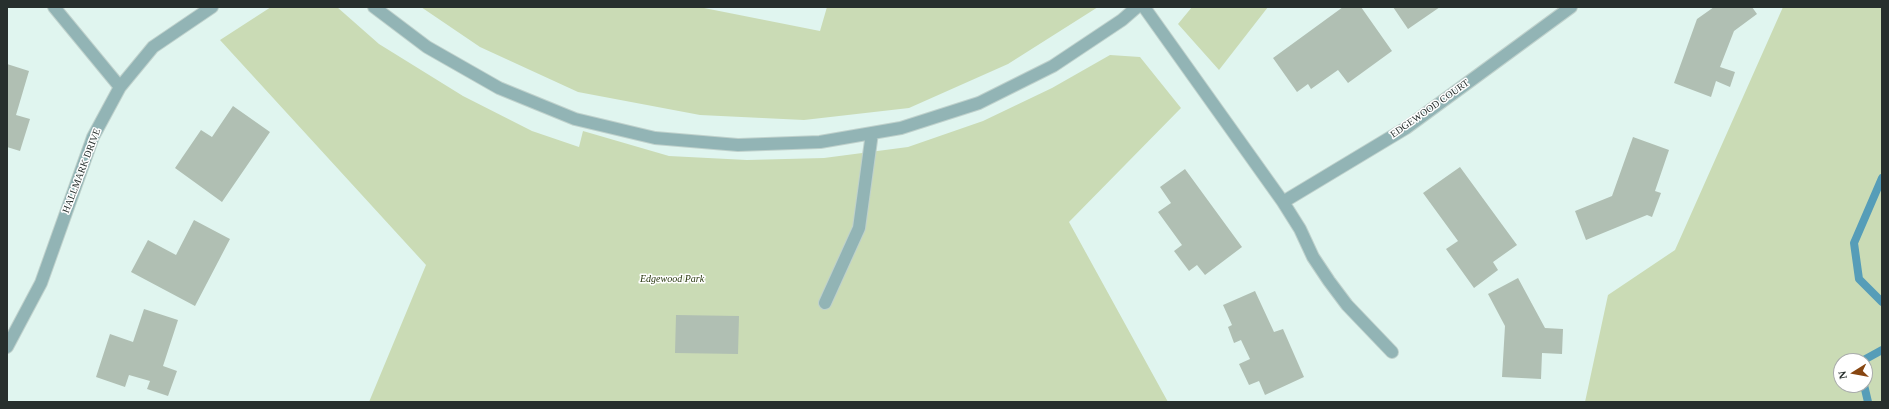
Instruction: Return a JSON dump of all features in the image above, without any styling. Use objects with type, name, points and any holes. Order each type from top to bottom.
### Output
[{"type":"street","points":[[54,7],[120,87]]},
{"type":"street","name":"HALLMARK DRIVE","points":[[7,347],[41,283],[93,137],[120,87],[153,48],[212,7]]},
{"type":"street","points":[[374,7],[427,47],[499,88],[575,119],[655,138],[738,145],[820,142],[901,128],[979,103],[1053,66],[1122,20],[1137,7]]},
{"type":"street","points":[[1144,7],[1283,202],[1300,229],[1313,257],[1329,281],[1347,306],[1392,352]]},
{"type":"street","name":"EDGEWOOD COURT","points":[[1283,202],[1406,128],[1571,7]]},
{"type":"street","points":[[825,303],[858,228],[872,133]]},
{"type":"green space","name":"Edgewood Park","points":[[271,7],[337,7],[379,44],[463,96],[532,131],[579,147],[583,131],[669,156],[747,160],[824,158],[908,147],[983,121],[1052,88],[1110,55],[1140,57],[1181,108],[1069,222],[1168,402],[369,402],[426,265],[220,40]]},
{"type":"green space","points":[[421,7],[699,7],[820,31],[827,7],[1098,7],[1008,64],[909,108],[804,120],[700,115],[578,92],[480,47]]},
{"type":"green space","points":[[1192,7],[1268,7],[1219,70],[1178,24]]},
{"type":"green space","points":[[1783,7],[1882,7],[1882,402],[1585,402],[1608,295],[1675,250]]},
{"type":"building","points":[[1343,7],[1361,7],[1392,51],[1348,83],[1338,70],[1311,89],[1308,84],[1297,92],[1273,58]]},
{"type":"building","points":[[1393,7],[1440,7],[1408,29]]},
{"type":"building","points":[[1714,7],[1752,7],[1757,14],[1734,31],[1720,67],[1735,72],[1730,87],[1716,81],[1711,97],[1674,83],[1697,19]]},
{"type":"building","points":[[7,64],[29,71],[16,115],[30,119],[20,151],[7,147]]},
{"type":"building","points":[[233,106],[270,132],[222,202],[175,168],[201,130],[212,137]]},
{"type":"building","points":[[1633,137],[1669,150],[1655,191],[1661,193],[1652,217],[1647,215],[1586,240],[1575,211],[1612,196]]},
{"type":"building","points":[[1460,167],[1517,245],[1493,262],[1498,270],[1474,288],[1446,249],[1458,241],[1423,193]]},
{"type":"building","points":[[1185,169],[1242,247],[1205,275],[1197,265],[1189,271],[1174,251],[1182,245],[1158,212],[1171,203],[1160,187]]},
{"type":"building","points":[[194,220],[230,239],[195,306],[131,272],[148,240],[176,255]]},
{"type":"building","points":[[1518,278],[1545,328],[1563,329],[1562,354],[1542,353],[1541,379],[1502,377],[1505,326],[1488,294]]},
{"type":"building","points":[[1255,291],[1274,332],[1283,329],[1304,377],[1265,395],[1259,381],[1249,385],[1239,364],[1250,359],[1241,340],[1234,343],[1228,327],[1232,325],[1223,305]]},
{"type":"building","points":[[144,309],[178,320],[163,366],[177,371],[168,396],[147,389],[150,381],[129,375],[125,387],[96,377],[110,334],[133,342]]},
{"type":"building","points":[[676,315],[739,316],[738,354],[675,353]]},
{"type":"waterway","points":[[1882,178],[1854,243],[1859,279],[1882,302]]},
{"type":"waterway","points":[[1873,355],[1882,350]]},
{"type":"waterway","points":[[1866,393],[1868,402]]}]
